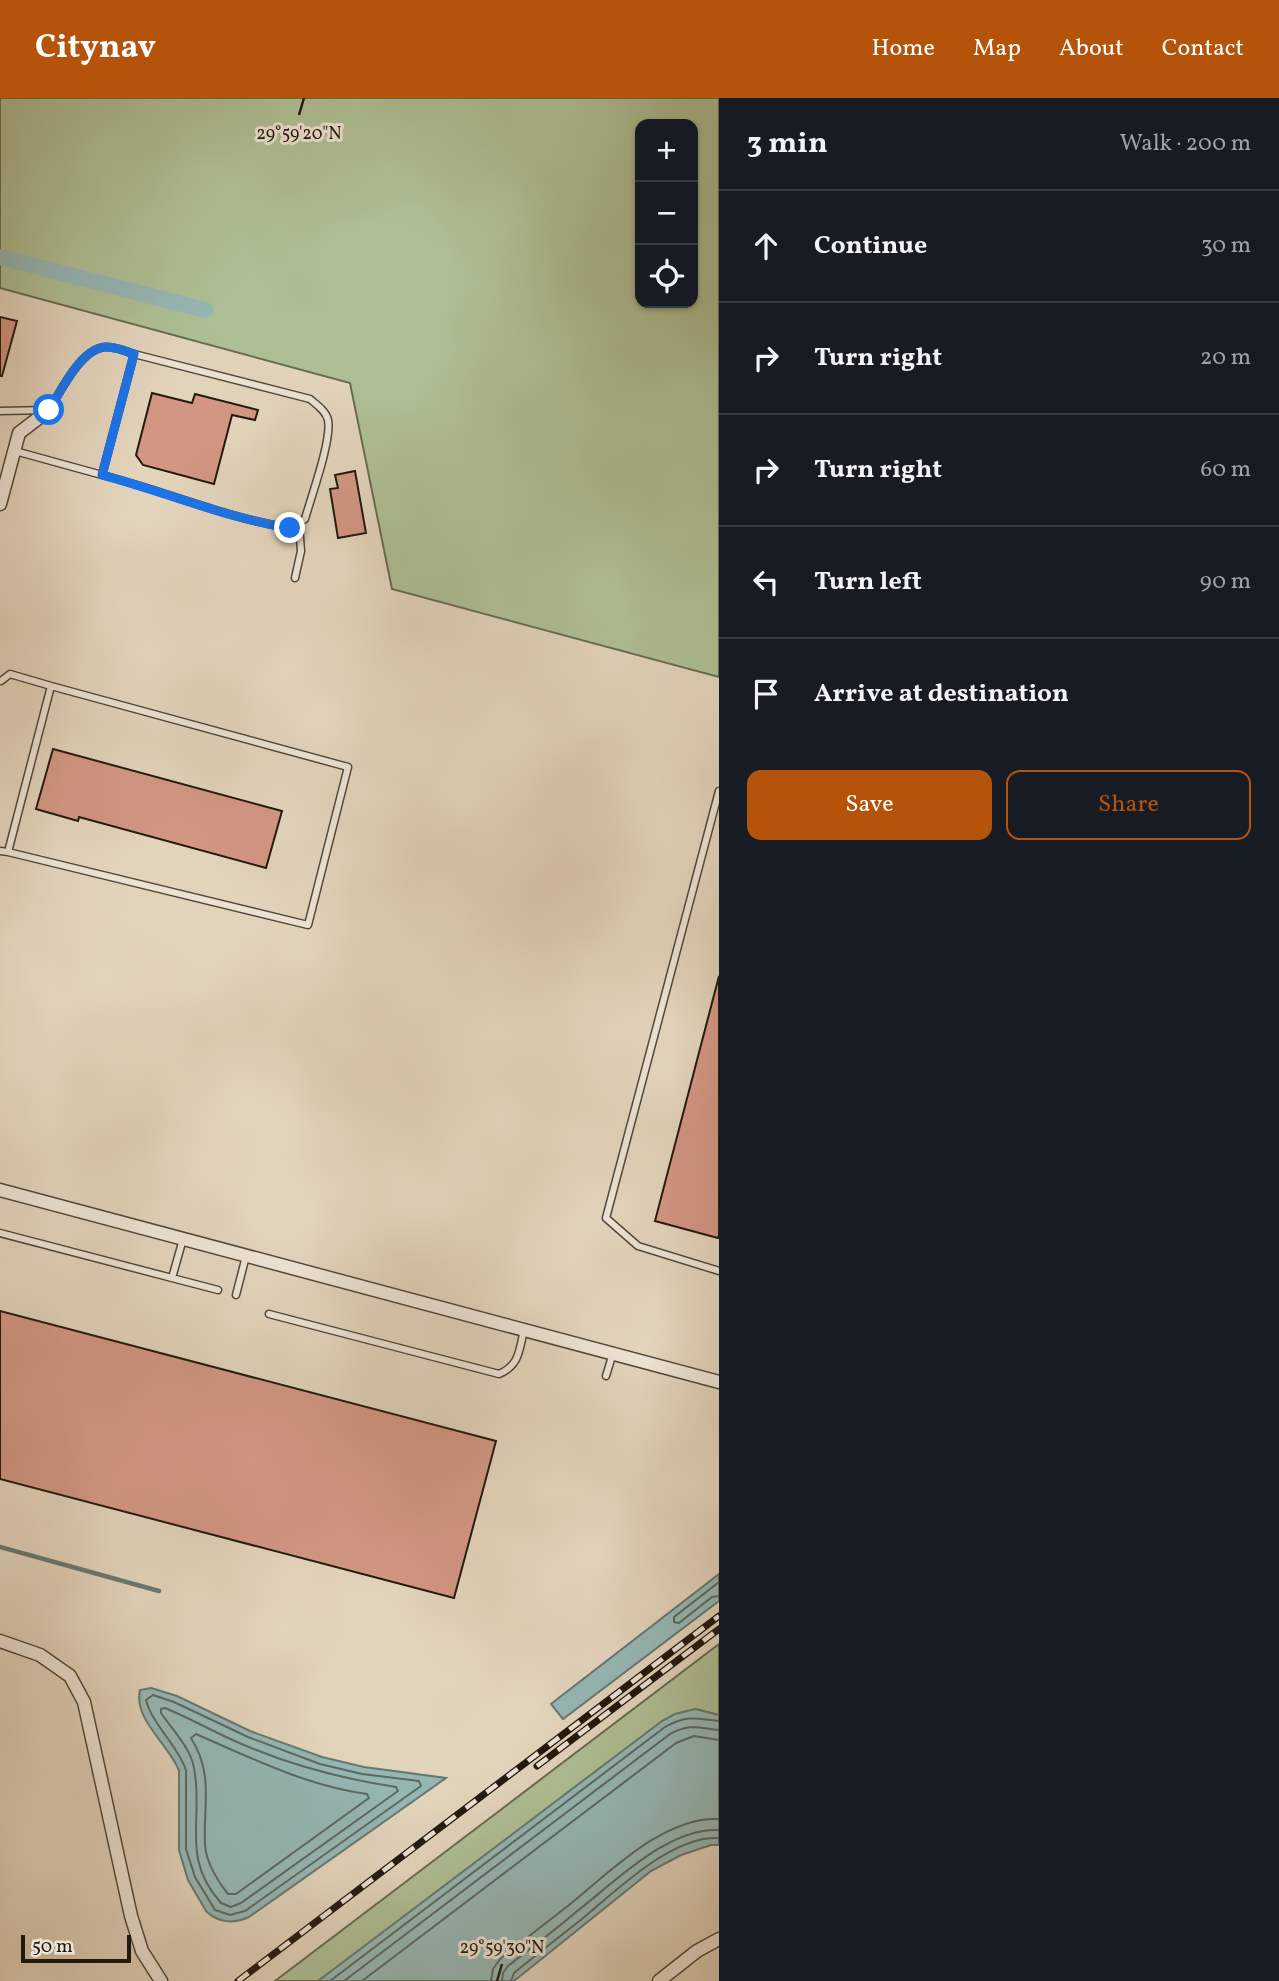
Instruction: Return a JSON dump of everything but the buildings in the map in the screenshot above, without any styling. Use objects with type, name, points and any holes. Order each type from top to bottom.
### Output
[{"type":"street","points":[[0,503],[19,433],[49,410]]},
{"type":"street","points":[[0,1190],[719,1382]]},
{"type":"street","points":[[0,1641],[40,1655],[70,1676],[84,1702],[131,1916],[142,1951],[161,1981]]},
{"type":"street","points":[[659,1981],[697,1951],[719,1939]]},
{"type":"lane","points":[[0,411],[49,410],[80,361],[105,346],[310,399],[321,408],[328,419],[327,439],[305,519],[290,528],[15,450]]},
{"type":"lane","points":[[102,475],[134,354]]},
{"type":"lane","points":[[295,578],[301,551],[299,524]]},
{"type":"lane","points":[[0,681],[10,674],[348,767],[308,925],[4,851],[51,686]]},
{"type":"lane","points":[[719,791],[606,1219],[638,1246],[719,1271]]},
{"type":"lane","points":[[0,1233],[218,1290]]},
{"type":"lane","points":[[172,1278],[183,1239]]},
{"type":"lane","points":[[236,1295],[246,1256]]},
{"type":"lane","points":[[269,1314],[499,1374],[511,1369],[524,1330]]},
{"type":"lane","points":[[606,1376],[612,1353]]},
{"type":"green space","points":[[0,98],[719,98],[719,677],[392,589],[350,383],[0,288]]},
{"type":"green space","points":[[719,1644],[719,1715],[695,1709],[318,1981],[275,1981]]},
{"type":"water","points":[[719,1574],[719,1601],[563,1719],[551,1704]]},
{"type":"water","points":[[151,1688],[177,1696],[250,1731],[322,1757],[364,1767],[446,1778],[249,1917],[238,1921],[221,1920],[206,1911],[188,1880],[179,1850],[179,1771],[147,1722],[139,1701],[140,1690]]},
{"type":"water","points":[[695,1709],[719,1715],[719,1845],[681,1855],[651,1871],[514,1981],[318,1981],[662,1721],[675,1714]]},
{"type":"waterway","points":[[0,257],[205,310]]},
{"type":"waterway","points":[[0,1547],[159,1591]]},
{"type":"railway","points":[[238,1981],[719,1616]]},
{"type":"railway","points":[[537,1766],[719,1629]]},
{"type":"route","points":[[49,410],[80,361],[93,351],[105,346],[134,354],[102,475],[203,506],[290,528]]}]
